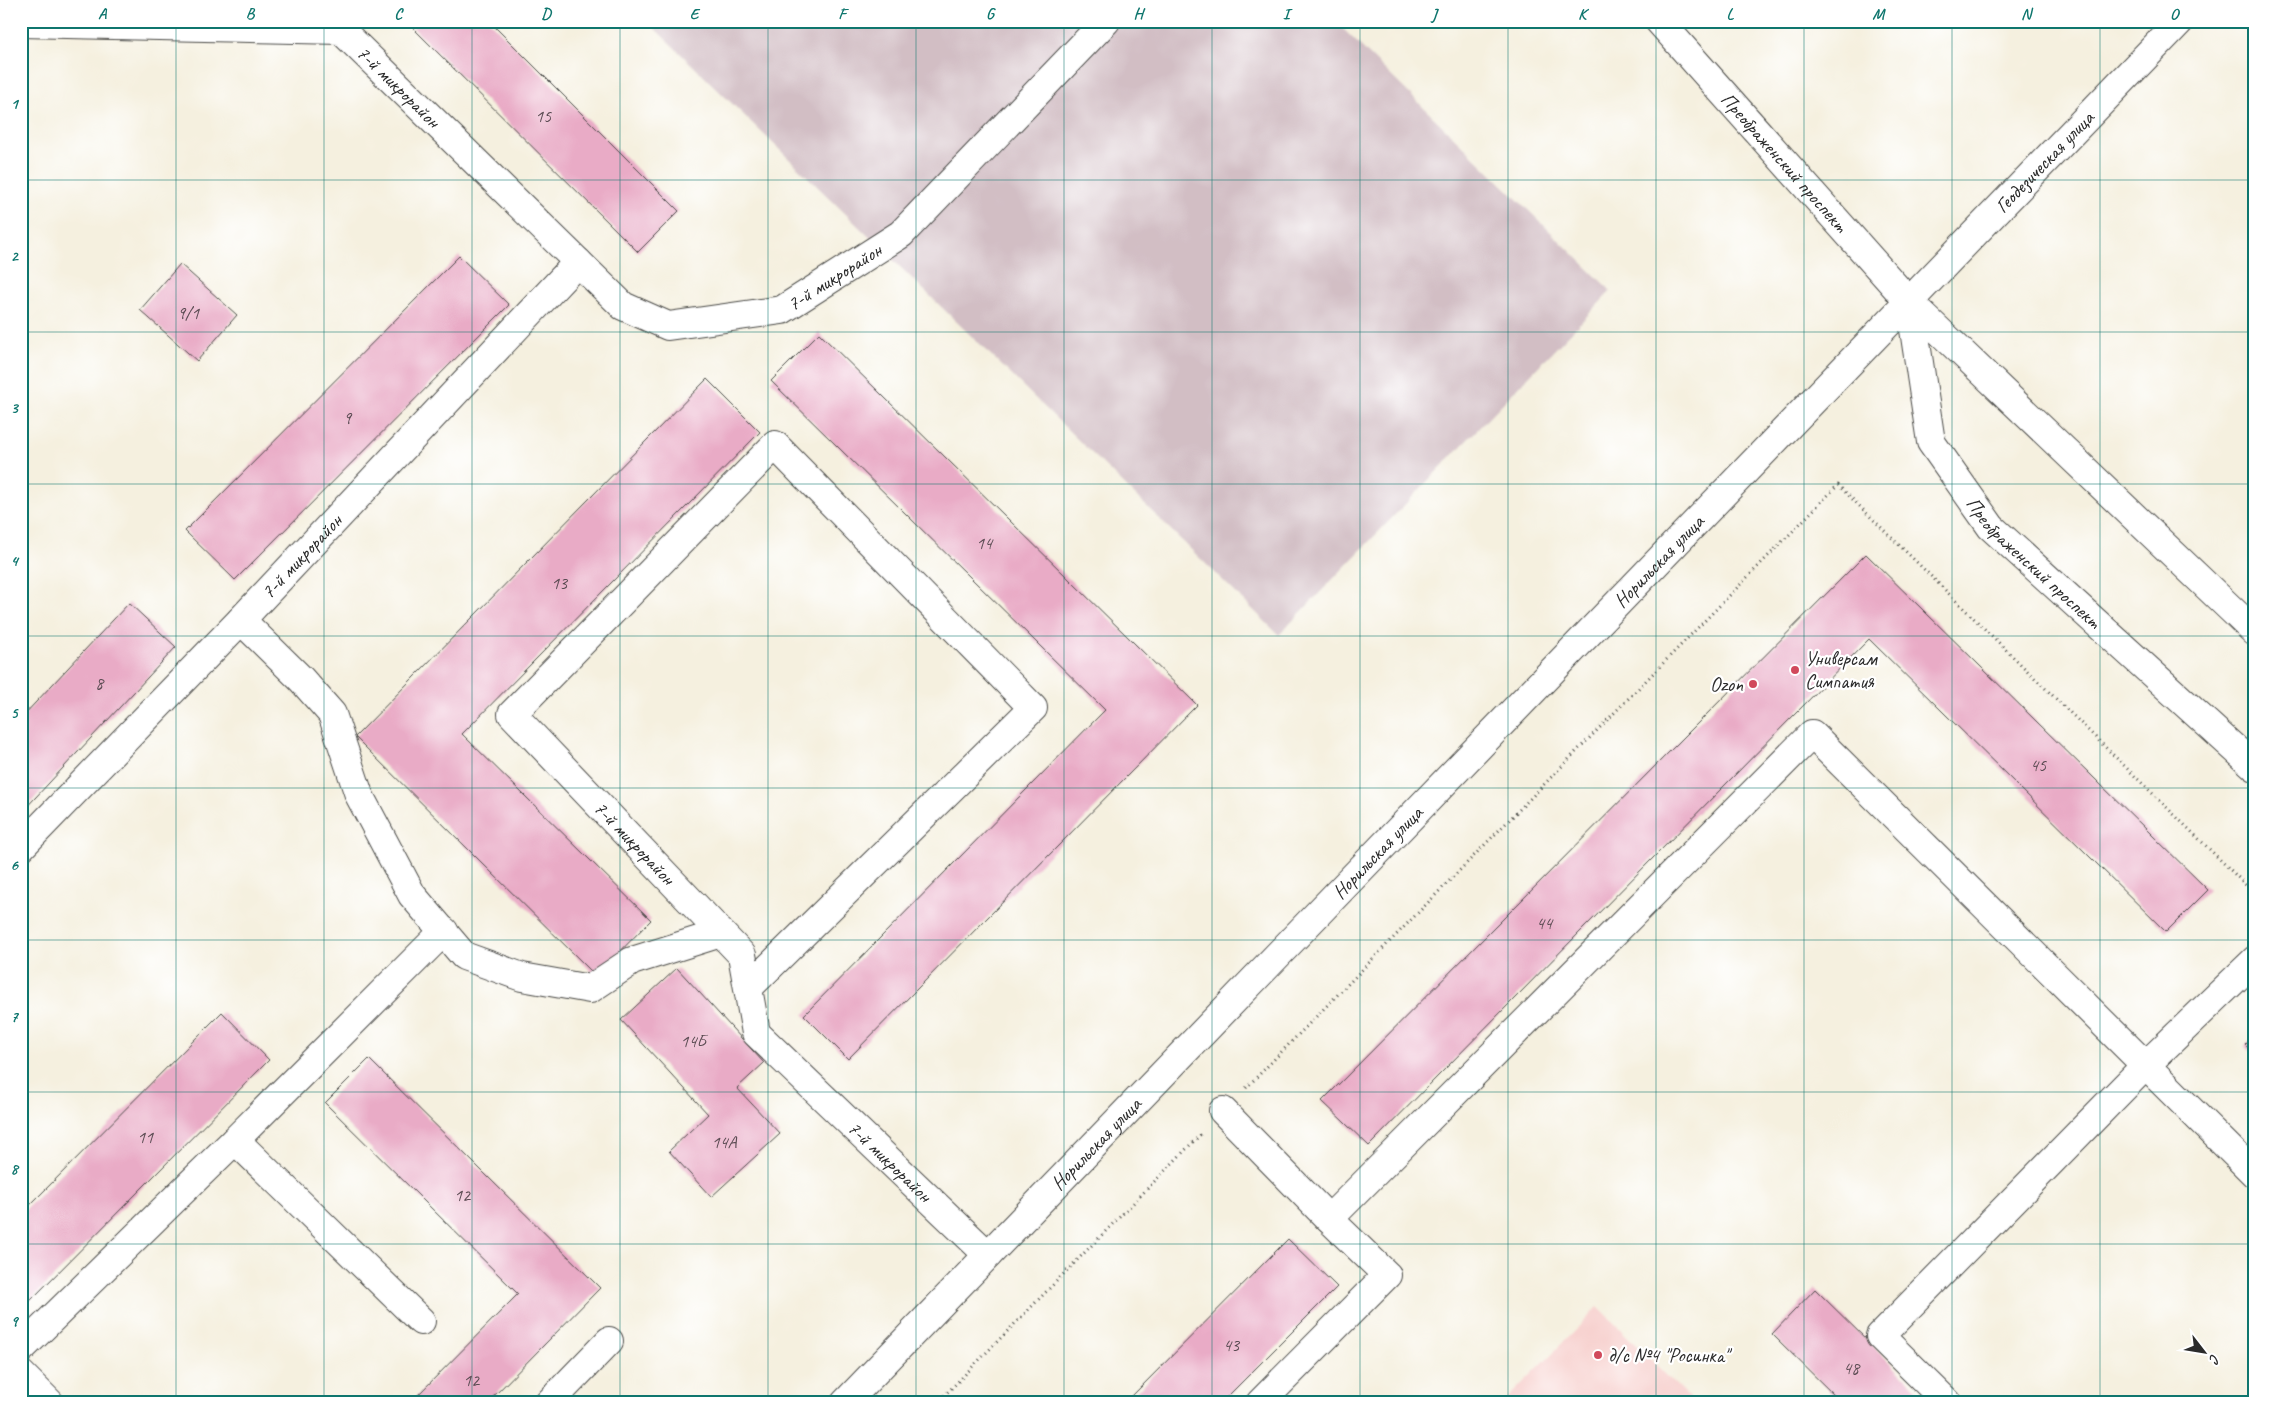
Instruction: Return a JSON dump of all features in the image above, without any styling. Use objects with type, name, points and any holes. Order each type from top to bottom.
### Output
[{"type":"street","name":"7-й микрорайон","points":[[21,23],[341,30],[623,306],[668,326],[782,310],[901,234],[1106,21]]},
{"type":"street","name":"Преображенский проспект","points":[[1659,21],[1910,303],[2255,632]]},
{"type":"street","name":"Геодезическая улица","points":[[1910,303],[2180,21]]},
{"type":"street","name":"7-й микрорайон","points":[[21,847],[240,620],[578,262]]},
{"type":"street","name":"Преображенский проспект","points":[[1910,303],[1931,442],[1991,527],[2255,767]]},
{"type":"street","name":"Норильская улица","points":[[845,1403],[1910,303]]},
{"type":"street","name":"7-й микрорайон","points":[[748,988],[1033,708],[775,445],[512,714],[742,954],[756,1034],[988,1255]]},
{"type":"street","points":[[240,620],[301,680],[332,714],[359,795],[412,895],[464,956],[522,977],[590,989],[632,961],[721,933]]},
{"type":"street","points":[[1329,1219],[1812,734],[2255,1174]]},
{"type":"street","points":[[21,1350],[444,931]]},
{"type":"street","points":[[1948,1403],[1880,1336],[2145,1066],[2255,960]]},
{"type":"street","points":[[1223,1111],[1387,1275],[1260,1403]]},
{"type":"street","points":[[235,1140],[421,1321]]},
{"type":"street","points":[[549,1403],[609,1341]]},
{"type":"street","points":[[21,1374],[50,1403]]},
{"type":"path","points":[[938,1403],[1838,485],[2255,894]]},
{"type":"shaded area","points":[[647,21],[1335,21],[1611,291],[1279,635]]},
{"type":"shaded area","name":"д/с №4 \"Росинка\"","points":[[1598,1307],[1694,1403],[1503,1403]]},
{"type":"building","points":[[406,21],[489,21],[679,211],[638,252]]},
{"type":"building","points":[[459,256],[509,305],[235,580],[185,531]]},
{"type":"building","points":[[180,264],[237,315],[197,361],[140,310]]},
{"type":"building","points":[[819,333],[1197,705],[848,1059],[804,1015],[1105,710],[771,381]]},
{"type":"building","points":[[707,379],[760,432],[462,734],[651,920],[596,976],[355,737]]},
{"type":"building","points":[[1866,554],[2208,890],[2166,932],[1869,639],[1369,1146],[1322,1101]]},
{"type":"building","points":[[129,603],[176,647],[21,813],[21,718]]},
{"type":"building","points":[[677,968],[764,1063],[737,1088],[780,1134],[711,1197],[669,1151],[708,1114],[621,1020]]},
{"type":"building","points":[[222,1012],[269,1060],[21,1310],[21,1214]]},
{"type":"building","points":[[2255,1035],[2255,1054],[2245,1045]]},
{"type":"building","points":[[369,1059],[600,1288],[487,1403],[410,1403],[518,1294],[325,1103]]},
{"type":"building","points":[[1288,1239],[1337,1287],[1221,1403],[1125,1403]]},
{"type":"building","points":[[1815,1289],[1931,1403],[1842,1403],[1772,1334]]},
{"type":"place","name":"Универсам Симпатия","points":[[1795,670]]},
{"type":"place","name":"Ozon","points":[[1753,684]]},
{"type":"place","name":"д/с №4 \"Росинка\"","points":[[1598,1355]]}]
